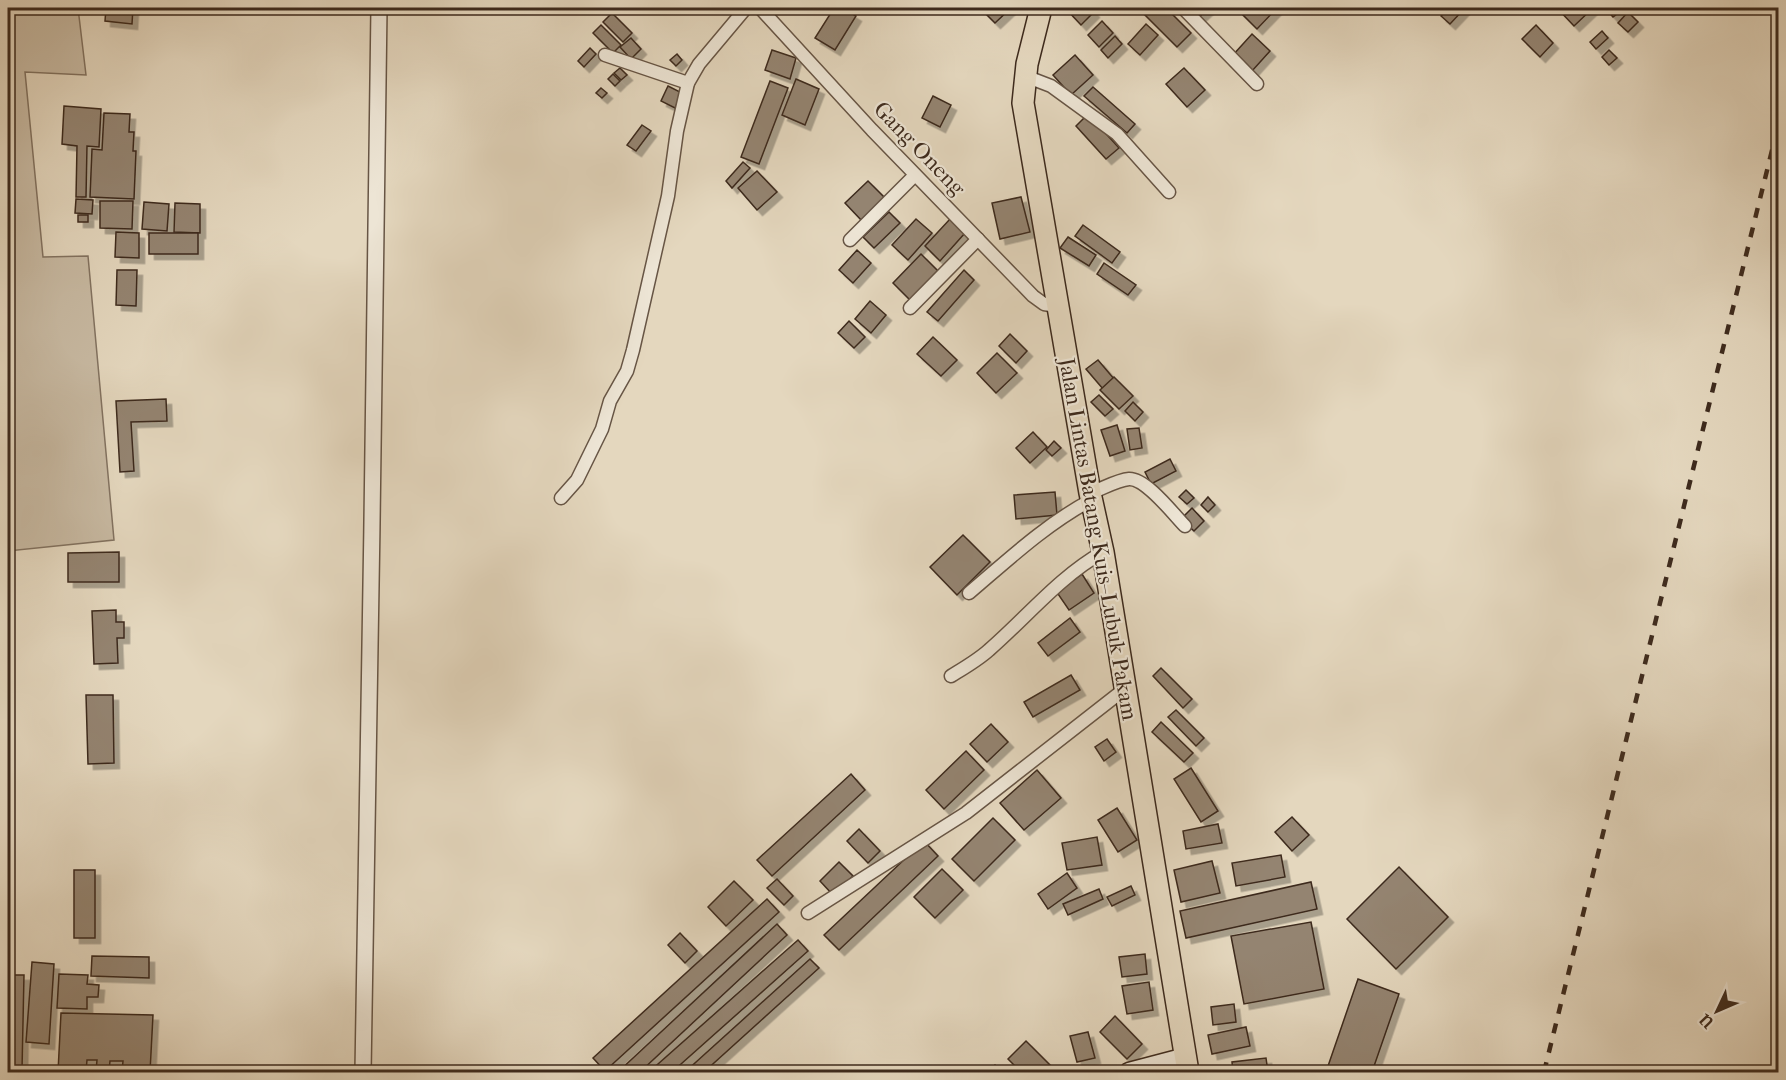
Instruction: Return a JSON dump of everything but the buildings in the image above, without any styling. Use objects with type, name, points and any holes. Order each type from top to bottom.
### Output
[{"type":"highway","name":"Jalan Lintas Batang Kuis–Lubuk Pakam","points":[[1041,8],[1025,76],[1023,103],[1091,497],[1103,552],[1187,1065]]},
{"type":"main road","points":[[1129,1072],[1187,1065]]},
{"type":"street","points":[[363,1072],[370,745],[379,8]]},
{"type":"street","points":[[561,498],[577,480],[602,429],[610,401],[627,371],[668,196],[677,131],[688,82],[699,64],[746,8]]},
{"type":"street","name":"Gang Oneng","points":[[760,8],[915,175],[1033,296],[1044,304],[1057,306]]},
{"type":"street","points":[[1183,8],[1257,84]]},
{"type":"street","points":[[605,55],[688,82]]},
{"type":"street","points":[[1025,76],[1051,86],[1118,134],[1169,192]]},
{"type":"street","points":[[850,240],[915,175]]},
{"type":"street","points":[[910,308],[978,239]]},
{"type":"street","points":[[969,593],[1063,515],[1091,497],[1127,479],[1136,479],[1146,486],[1185,526]]},
{"type":"street","points":[[951,676],[988,651],[1050,592],[1087,561],[1103,552]]},
{"type":"street","points":[[808,913],[966,813],[1126,688]]},
{"type":"shaded area","points":[[8,8],[78,8],[86,75],[25,72],[43,257],[88,256],[114,540],[8,551]]},
{"type":"railway","points":[[1544,1072],[1778,126]]}]
